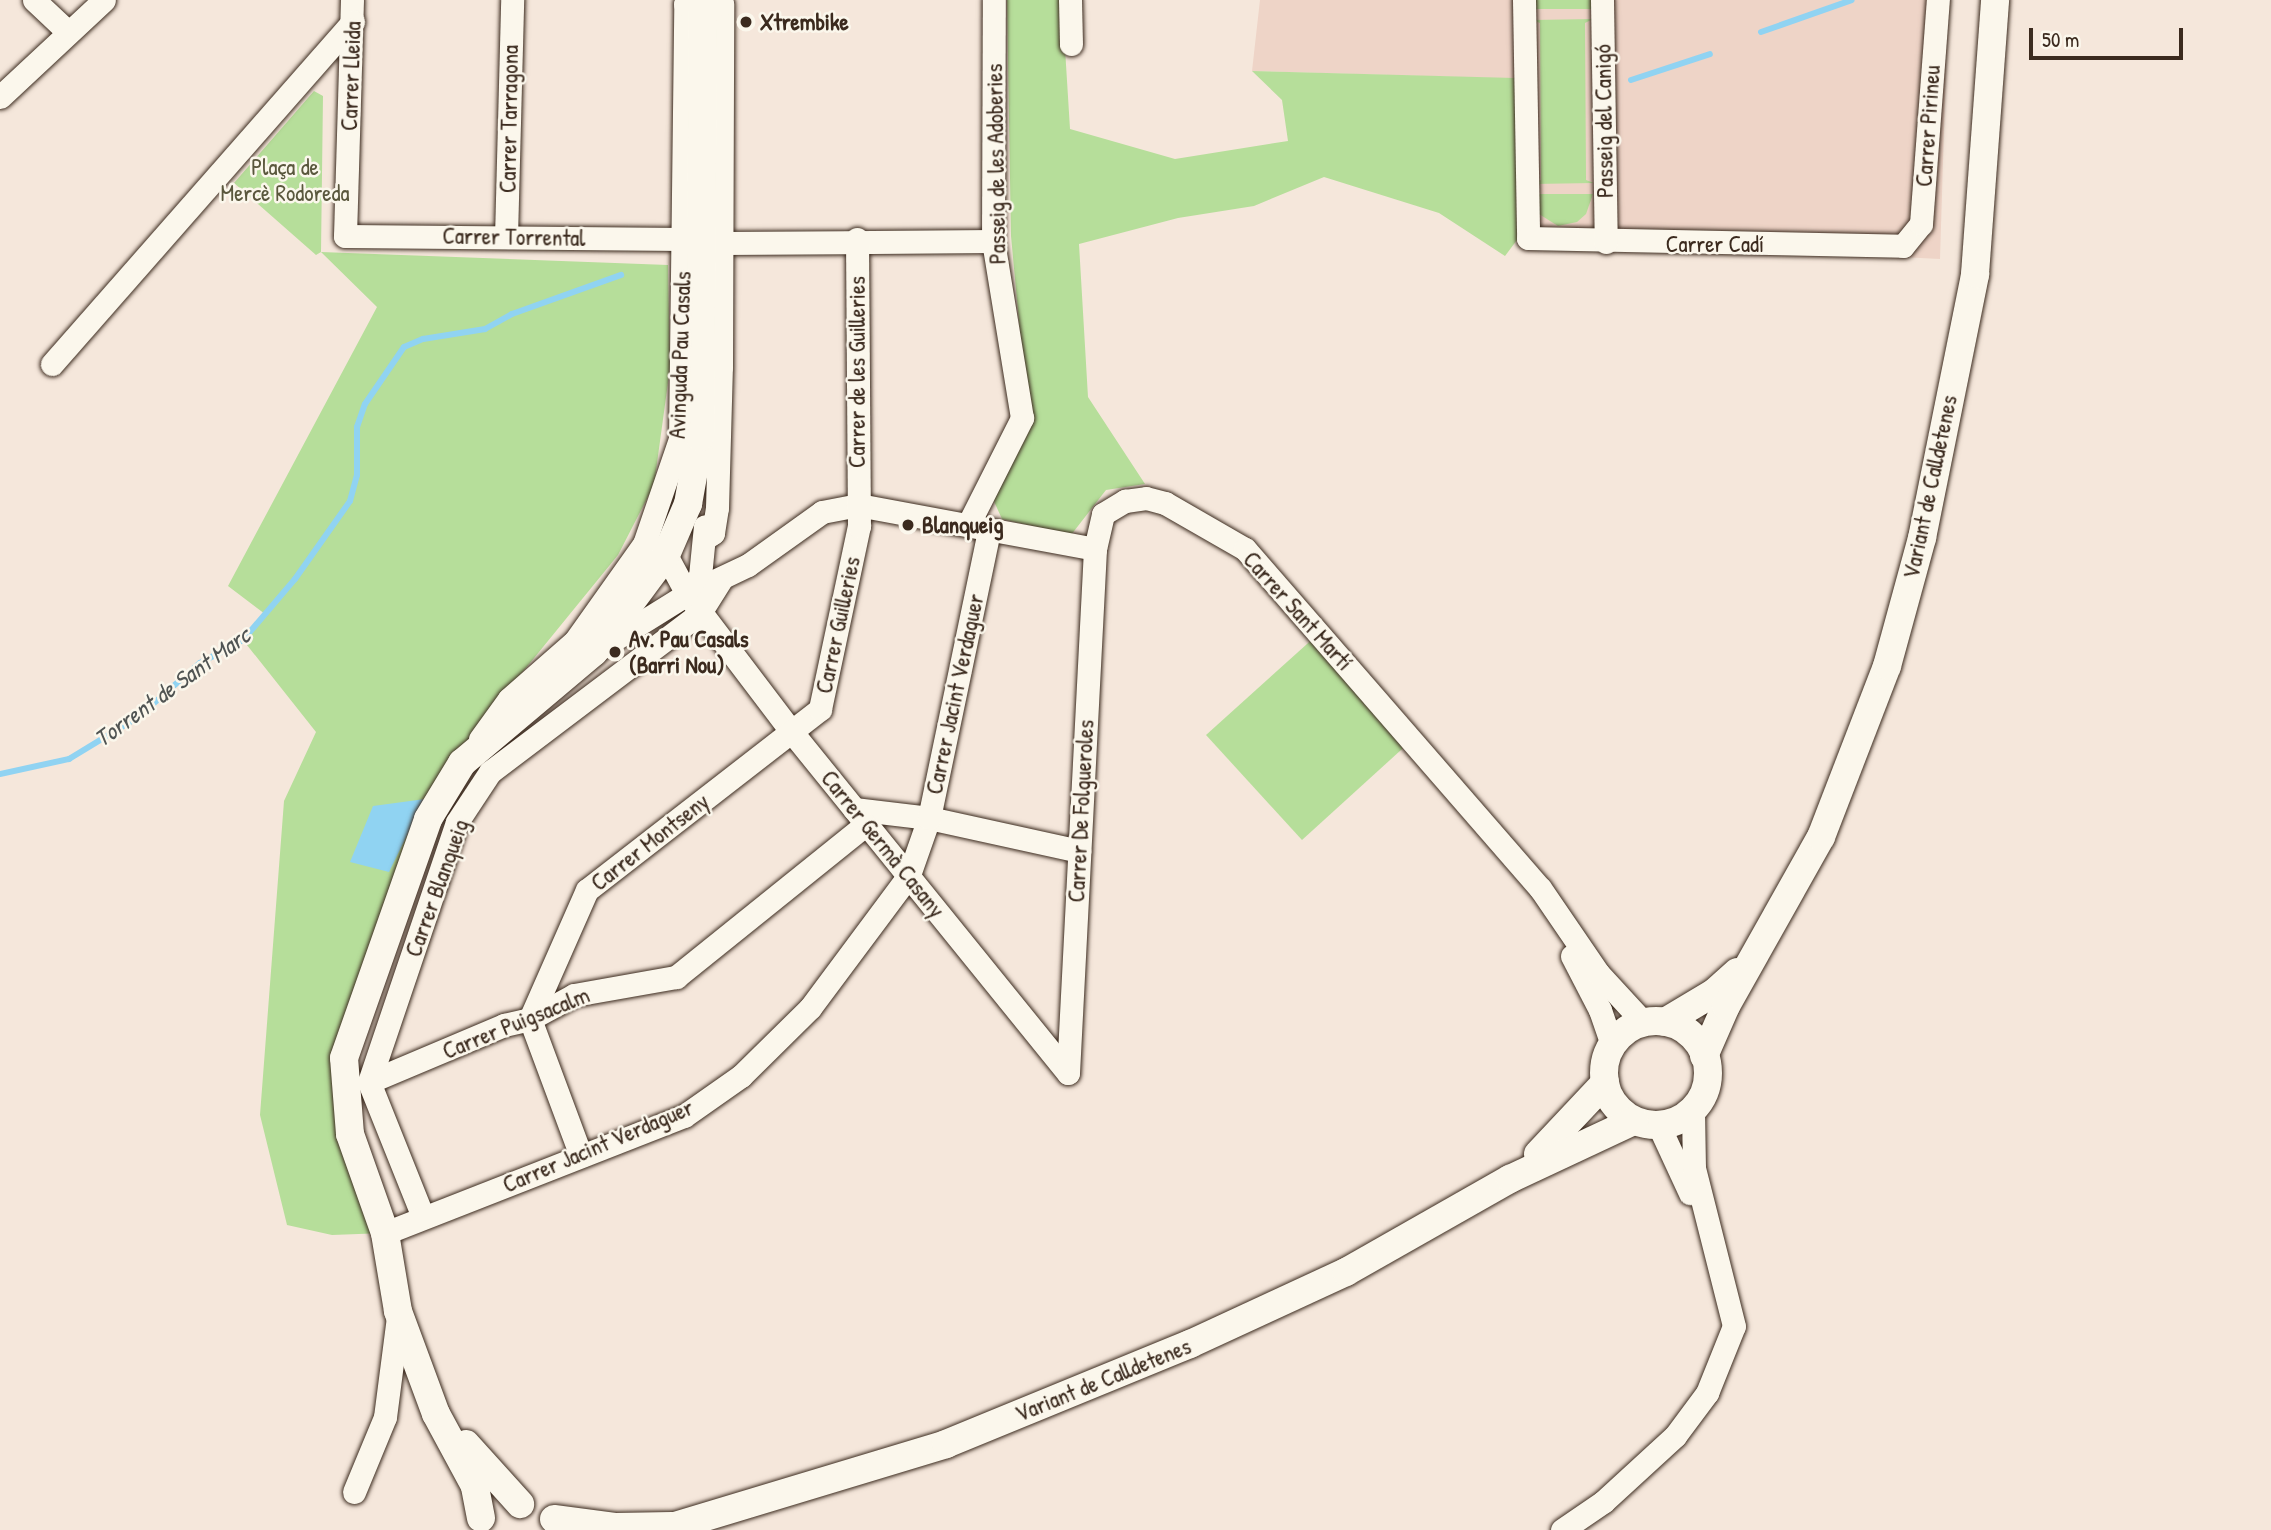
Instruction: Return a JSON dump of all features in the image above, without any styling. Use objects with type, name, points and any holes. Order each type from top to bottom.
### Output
[{"type":"street","points":[[34,0],[68,32]]},
{"type":"street","points":[[0,97],[104,0]]},
{"type":"street","name":"Carrer Tarragona","points":[[506,237],[512,0]]},
{"type":"street","name":"Avinguda Pau Casals","points":[[462,763],[509,699],[575,641],[644,544],[680,439],[685,4],[690,0]]},
{"type":"street","name":"Avinguda Pau Casals","points":[[594,652],[693,603],[700,576],[704,549],[699,437],[703,0]]},
{"type":"street","name":"Avinguda Pau Casals","points":[[704,549],[713,533],[717,508],[723,243],[722,4],[717,0]]},
{"type":"street","name":"Passeig de les Adoberies","points":[[979,526],[1022,418],[993,241],[994,0]]},
{"type":"street","points":[[1070,0],[1071,44]]},
{"type":"street","name":"Carrer Cadí","points":[[1524,0],[1528,238],[1606,242],[1903,246]]},
{"type":"street","name":"Passeig del Canigó","points":[[1602,0],[1606,242]]},
{"type":"street","name":"Carrer Pirineu","points":[[1903,246],[1921,224],[1938,0]]},
{"type":"street","name":"Variant de Calldetenes","points":[[1704,1056],[1726,1006],[1762,948],[1821,837],[1887,666],[1922,538],[1975,274],[1996,0]]},
{"type":"street","points":[[52,363],[353,10]]},
{"type":"street","name":"Carrer Lleida","points":[[345,236],[353,10]]},
{"type":"street","name":"Carrer Torrental","points":[[345,236],[683,239]]},
{"type":"street","points":[[723,243],[857,239],[993,241]]},
{"type":"street","name":"Carrer de les Guilleries","points":[[857,239],[858,505]]},
{"type":"street","name":"Avinguda Pau Casals","points":[[462,763],[594,652],[666,555],[688,505],[699,437]]},
{"type":"street","name":"Carrer Sant Martí","points":[[1095,549],[1103,514],[1125,501],[1146,498],[1165,503],[1245,549],[1540,888],[1598,973],[1654,1022]]},
{"type":"street","points":[[721,579],[704,549],[666,555],[693,603],[721,579],[822,512],[858,505],[1095,549]]},
{"type":"street","name":"Carrer Guilleries","points":[[791,731],[820,709],[859,526],[858,505]]},
{"type":"street","name":"Carrer Jacint Verdaguer","points":[[385,1233],[684,1116],[741,1076],[810,1009],[909,875],[929,818],[979,526]]},
{"type":"street","name":"Carrer De Folgueroles","points":[[1068,1073],[1095,549]]},
{"type":"street","name":"Carrer Germà Casany","points":[[693,603],[791,731],[1068,1073]]},
{"type":"street","name":"Carrer Blanqueig","points":[[369,1082],[457,822],[490,772],[693,603]]},
{"type":"street","name":"Carrer Montseny","points":[[530,1020],[587,890],[791,731]]},
{"type":"street","name":"Variant de Calldetenes","points":[[462,763],[428,819],[344,1058],[350,1134],[385,1233],[398,1311],[436,1414],[475,1486],[476,1524]]},
{"type":"street","points":[[860,817],[929,818],[1079,851]]},
{"type":"street","name":"Carrer Puigsacalm","points":[[369,1082],[504,1026],[530,1020],[574,995],[676,976],[860,817]]},
{"type":"street","name":"Carrer Sant Martí","points":[[1480,817],[1554,921],[1600,1010],[1612,1045]]},
{"type":"street","name":"Variant de Calldetenes","points":[[1654,1022],[1715,992],[1762,948]]},
{"type":"street","points":[[530,1020],[580,1156]]},
{"type":"street","points":[[1654,1022],[1690,1034],[1704,1056],[1707,1082],[1693,1110],[1676,1122],[1647,1123],[1613,1104],[1605,1083],[1606,1056],[1612,1045],[1627,1030],[1654,1022]]},
{"type":"street","points":[[369,1082],[424,1217]]},
{"type":"street","name":"Variant de Calldetenes","points":[[1510,1180],[1561,1134],[1605,1083]]},
{"type":"street","points":[[1562,1530],[1603,1502],[1675,1436],[1707,1393],[1734,1326],[1695,1168],[1693,1110]]},
{"type":"street","points":[[1647,1123],[1729,1298]]},
{"type":"street","name":"Variant de Calldetenes","points":[[419,1368],[440,1395],[470,1450],[520,1504],[558,1524],[667,1528],[946,1444],[1190,1344],[1346,1272],[1510,1180],[1647,1123]]},
{"type":"street","points":[[354,1492],[385,1417],[398,1311]]},
{"type":"street","name":"Variant de Calldetenes","points":[[476,1524],[495,1509],[520,1504]]},
{"type":"shaded area","points":[[1260,0],[1948,0],[1940,259],[1528,238],[1525,79],[1252,71]]},
{"type":"green space","points":[[1007,0],[1062,0],[1070,129],[1175,159],[1288,141],[1282,100],[1252,71],[1515,78],[1517,240],[1505,256],[1439,213],[1324,177],[1254,206],[1178,218],[1079,244],[1088,397],[1145,484],[1106,490],[1071,535],[1002,519],[992,497],[1028,418],[1011,236]]},
{"type":"green space","points":[[1533,0],[1591,0],[1592,9],[1531,9]]},
{"type":"green space","points":[[1593,19],[1585,23],[1586,180],[1594,183],[1533,184],[1541,180],[1540,23],[1532,20]]},
{"type":"green space","name":"Plaça de Mercè Rodoreda","points":[[314,91],[323,96],[321,252],[316,255],[234,183]]},
{"type":"green space","points":[[1532,194],[1593,194],[1586,214],[1577,222],[1558,226],[1539,214]]},
{"type":"green space","points":[[321,252],[668,265],[670,368],[654,485],[618,555],[504,695],[428,819],[344,1058],[385,1233],[332,1235],[287,1225],[260,1115],[284,801],[316,732],[243,640],[265,614],[228,586],[377,307]]},
{"type":"green space","points":[[1317,635],[1412,740],[1302,840],[1206,735]]},
{"type":"water","points":[[425,799],[389,872],[350,862],[373,806]]},
{"type":"waterway","name":"Torrent de Sant Marc","points":[[1761,32],[1852,0]]},
{"type":"waterway","name":"Torrent de Sant Marc","points":[[1631,80],[1710,54]]},
{"type":"waterway","name":"Torrent de Sant Marc","points":[[0,774],[69,759],[138,717],[200,663],[243,640],[295,579],[350,501],[357,475],[357,427],[365,404],[404,347],[423,339],[485,329],[512,314],[621,275]]},
{"type":"place","name":"Xtrembike","points":[[746,22]]},
{"type":"place","name":"Blanqueig","points":[[908,525]]},
{"type":"place","name":"Av. Pau Casals (Barri Nou)","points":[[615,652]]}]
